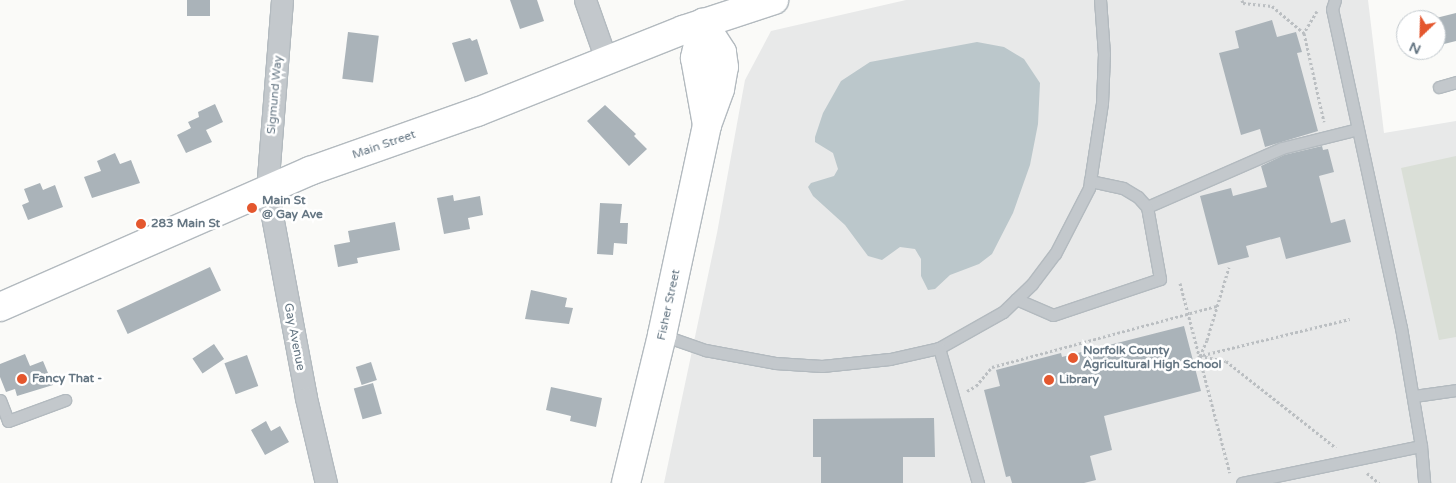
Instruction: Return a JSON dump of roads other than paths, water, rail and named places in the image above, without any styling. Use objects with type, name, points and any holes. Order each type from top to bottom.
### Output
[{"type":"main road","name":"Main Street","points":[[0,307],[267,189],[607,62],[703,23],[774,0]]},
{"type":"main road","name":"Fisher Street","points":[[626,483],[662,334],[707,125],[694,58],[703,23]]},
{"type":"street","name":"Sigmund Way","points":[[267,189],[282,0]]},
{"type":"street","points":[[585,0],[607,62]]},
{"type":"street","name":"Gay Avenue","points":[[267,189],[306,398],[326,483]]},
{"type":"lane","points":[[662,334],[704,350],[775,363],[822,366],[890,359],[939,348],[1003,312],[1060,246],[1074,223],[1090,181],[1102,103],[1104,54],[1100,0]]},
{"type":"lane","points":[[1335,0],[1332,9],[1414,396],[1424,483]]},
{"type":"lane","points":[[1439,87],[1456,82]]},
{"type":"lane","points":[[1147,207],[1282,148],[1358,129]]},
{"type":"lane","points":[[1016,299],[1053,315],[1160,279],[1147,207],[1138,197],[1122,188],[1090,181]]},
{"type":"lane","points":[[939,348],[978,483]]},
{"type":"lane","points":[[1414,396],[1456,390]]},
{"type":"lane","points":[[0,400],[8,421],[65,400]]},
{"type":"lane","points":[[1242,483],[1420,446]]},
{"type":"place","name":"Main St @ Gay Ave","points":[[252,208]]},
{"type":"place","name":"283 Main St","points":[[141,224]]},
{"type":"place","name":"Norfolk County Agricultural High School","points":[[1073,358]]},
{"type":"place","name":"Fancy That -","points":[[22,379]]},
{"type":"place","name":"Library","points":[[1049,380]]}]
